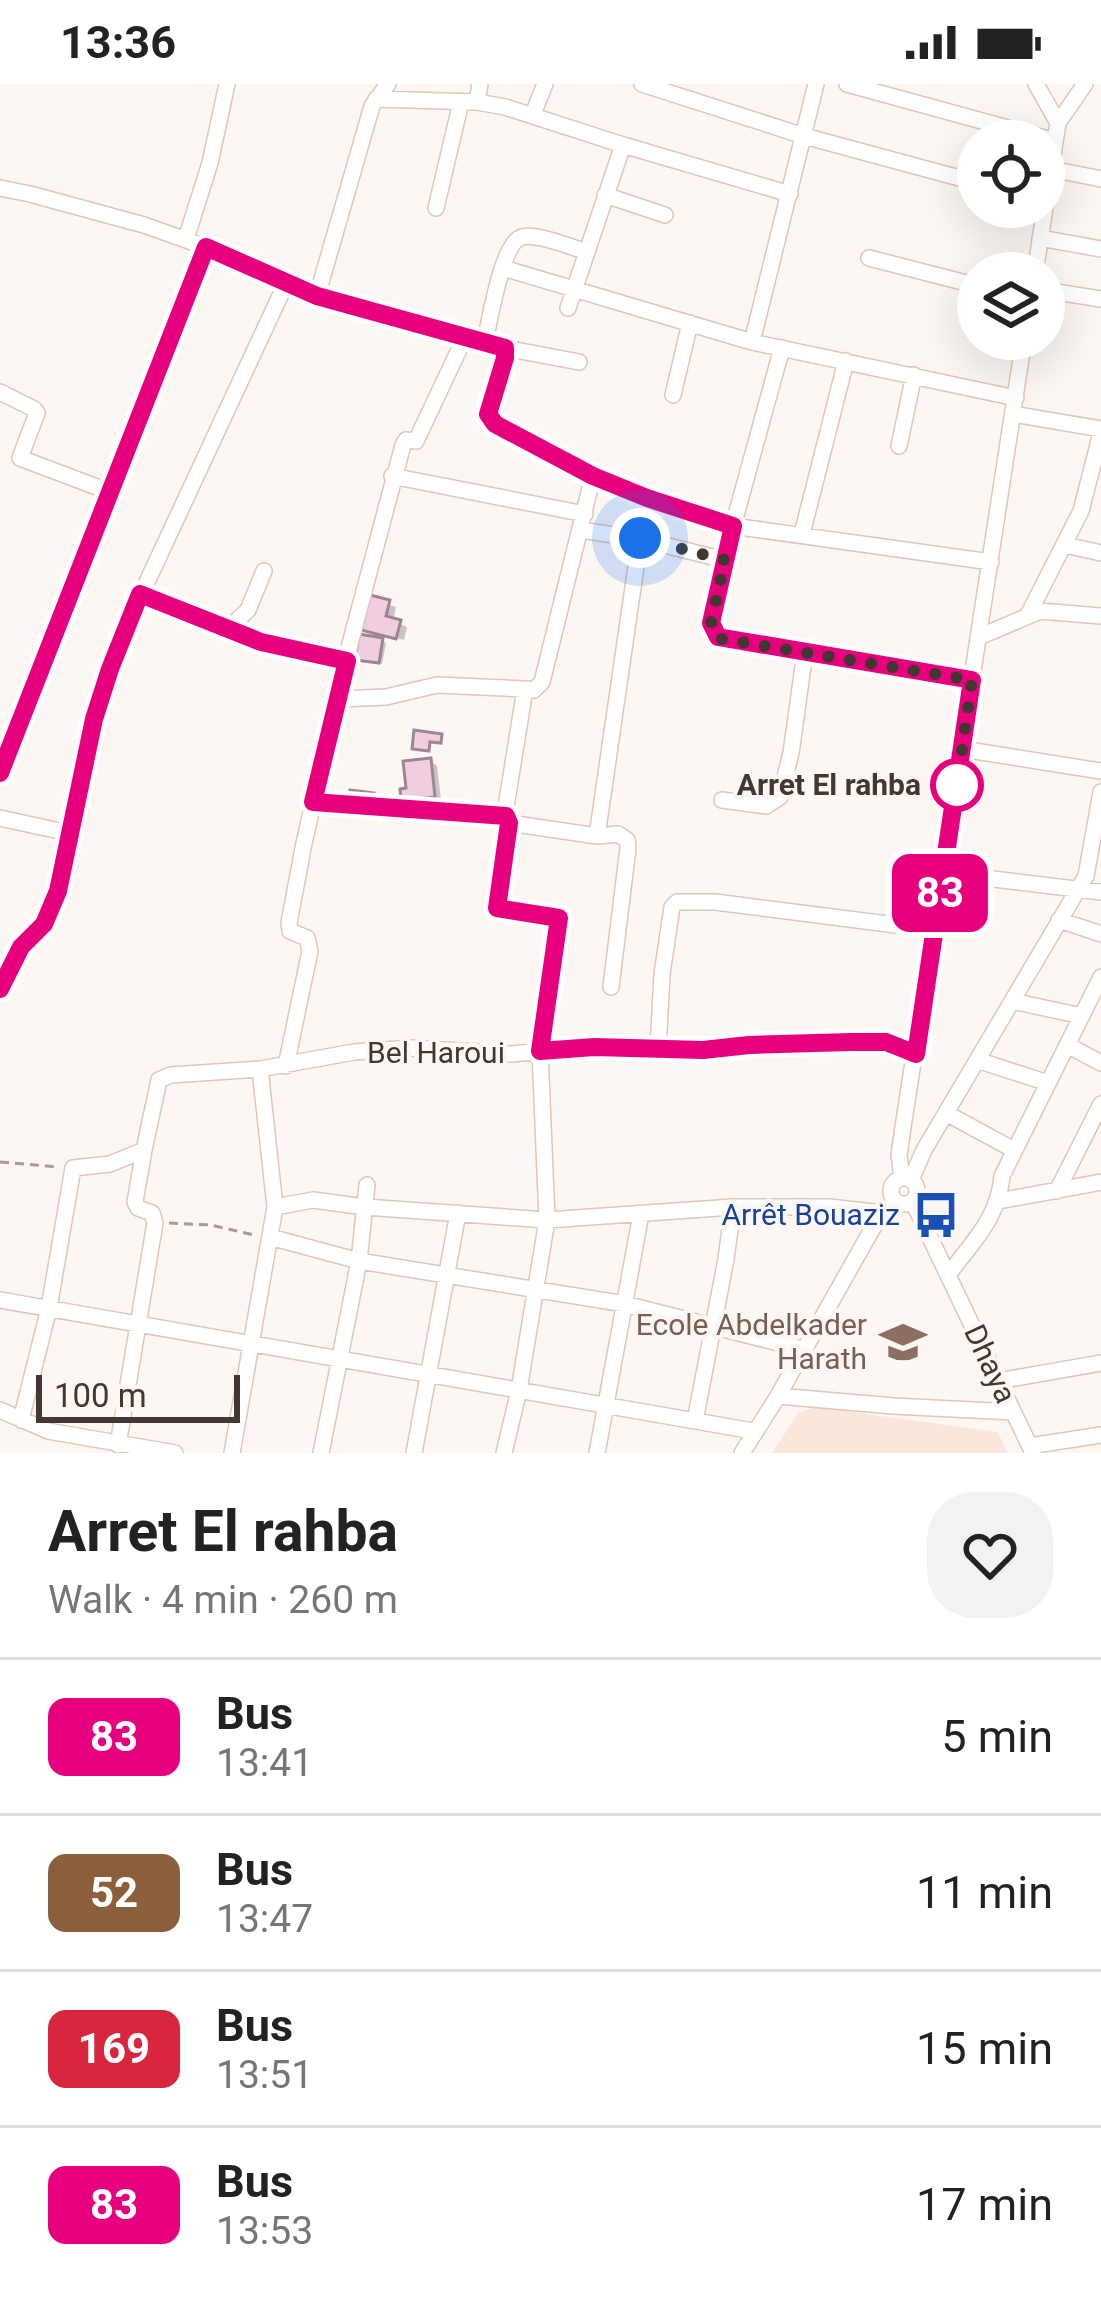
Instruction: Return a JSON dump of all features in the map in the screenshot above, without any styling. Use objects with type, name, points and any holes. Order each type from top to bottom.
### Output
[{"type":"street","points":[[186,239],[210,163],[227,84]]},
{"type":"street","points":[[317,296],[376,99],[388,84]]},
{"type":"street","points":[[436,208],[469,102],[480,84]]},
{"type":"street","points":[[533,114],[545,84]]},
{"type":"street","points":[[642,84],[804,136],[957,177]]},
{"type":"street","points":[[752,342],[816,84]]},
{"type":"street","points":[[847,84],[978,120]]},
{"type":"street","points":[[1036,84],[1056,120]]},
{"type":"street","points":[[1060,120],[1085,84]]},
{"type":"street","points":[[376,99],[469,102],[533,114],[790,194]]},
{"type":"street","points":[[568,308],[622,145]]},
{"type":"street","points":[[1065,172],[1101,178]]},
{"type":"street","points":[[0,188],[186,239],[317,296],[505,348],[579,362]]},
{"type":"street","points":[[605,195],[664,215]]},
{"type":"street","points":[[1038,252],[1041,228]]},
{"type":"street","points":[[485,341],[509,246],[520,237],[533,237],[586,252]]},
{"type":"street","points":[[1040,238],[1101,249]]},
{"type":"street","points":[[0,773],[206,247]]},
{"type":"street","points":[[869,258],[957,281]]},
{"type":"street","points":[[503,268],[752,342],[914,375],[1101,431],[1081,511],[1030,614]]},
{"type":"street","points":[[0,989],[21,947],[50,914],[94,719],[140,594],[287,281]]},
{"type":"street","points":[[1065,293],[1101,299]]},
{"type":"street","points":[[674,395],[690,323]]},
{"type":"street","points":[[286,1066],[310,951],[307,938],[288,929],[313,802],[392,476],[406,440],[416,441],[465,337]]},
{"type":"street","points":[[782,347],[733,526],[711,623],[714,633],[722,639],[972,680]]},
{"type":"street","points":[[505,348],[488,414],[491,420],[593,476],[733,526],[991,562]]},
{"type":"street","points":[[742,1453],[802,1349],[897,1206],[917,1191],[899,1155],[1021,360]]},
{"type":"street","points":[[802,535],[846,361]]},
{"type":"street","points":[[899,446],[914,375]]},
{"type":"street","points":[[0,392],[38,413],[20,458],[110,493]]},
{"type":"street","points":[[392,476],[725,560]]},
{"type":"street","points":[[339,699],[386,697],[436,685],[534,690],[542,682],[593,476]]},
{"type":"street","points":[[597,836],[640,538]]},
{"type":"street","points":[[1065,545],[1101,553]]},
{"type":"street","points":[[228,629],[248,610],[264,571]]},
{"type":"street","points":[[140,594],[261,642],[347,661]]},
{"type":"street","points":[[980,637],[1040,611],[1101,616]]},
{"type":"street","points":[[722,800],[766,806],[780,797],[805,652]]},
{"type":"street","points":[[504,1453],[520,1390],[547,1220],[540,1051],[559,918],[497,908],[525,689]]},
{"type":"street","points":[[962,749],[1101,771]]},
{"type":"street","points":[[907,1179],[1078,890],[1090,863],[1101,792]]},
{"type":"street","points":[[313,802],[507,820],[597,836],[618,834],[628,848],[610,987]]},
{"type":"street","points":[[0,818],[69,833]]},
{"type":"street","points":[[943,879],[977,877],[1101,892]]},
{"type":"street","points":[[658,1050],[662,974],[672,907],[677,902],[715,902],[934,930]]},
{"type":"street","points":[[1059,920],[1101,934]]},
{"type":"street","points":[[948,1274],[991,1217],[1002,1176],[1101,977]]},
{"type":"street","points":[[1012,1001],[1082,1016]]},
{"type":"street","name":"Bel Haroui","points":[[143,1150],[163,1077],[260,1070],[354,1052],[412,1048],[511,1054],[594,1047],[658,1050],[886,1042],[916,1054]]},
{"type":"street","points":[[1067,1045],[1101,1063]]},
{"type":"street","points":[[976,1060],[1048,1083]]},
{"type":"street","points":[[232,1453],[275,1207],[260,1070]]},
{"type":"street","points":[[1057,1191],[1101,1104]]},
{"type":"street","points":[[946,1113],[1014,1150]]},
{"type":"street","points":[[21,1420],[49,1309],[74,1168],[110,1164],[143,1150]]},
{"type":"street","points":[[118,1445],[155,1223],[152,1213],[135,1202],[143,1150]]},
{"type":"street","points":[[999,1201],[1101,1182]]},
{"type":"street","points":[[321,1453],[359,1261],[367,1184]]},
{"type":"street","points":[[275,1207],[313,1200],[547,1220],[733,1207],[897,1206]]},
{"type":"street","name":"Dhaya","points":[[897,1206],[948,1274],[1032,1450]]},
{"type":"street","points":[[695,1421],[733,1207]]},
{"type":"street","points":[[413,1453],[458,1213]]},
{"type":"street","points":[[597,1453],[640,1214]]},
{"type":"street","points":[[270,1238],[359,1261],[625,1304],[802,1349]]},
{"type":"street","points":[[0,1300],[753,1431]]},
{"type":"street","points":[[998,1381],[1101,1363]]},
{"type":"street","points":[[778,1396],[1013,1412]]},
{"type":"street","points":[[0,1410],[48,1431],[175,1453]]},
{"type":"street","points":[[1032,1450],[1101,1435]]},
{"type":"path","points":[[0,1162],[74,1168]]},
{"type":"path","points":[[155,1223],[211,1225],[270,1238]]},
{"type":"shaded area","points":[[815,1407],[998,1432],[1007,1453],[772,1453],[798,1413]]},
{"type":"building","points":[[370,595],[390,600],[386,616],[401,620],[396,639],[361,630]]},
{"type":"building","points":[[359,634],[383,638],[379,663],[355,660]]},
{"type":"building","points":[[414,730],[442,734],[441,743],[430,742],[429,751],[412,749]]},
{"type":"building","points":[[431,758],[435,797],[401,800],[400,789],[406,788],[403,761]]},
{"type":"building","points":[[350,790],[374,793],[372,806],[349,802]]},
{"type":"bus line","name":"83","points":[[0,773],[206,247],[317,296],[505,348],[488,414],[495,424],[593,476],[733,526],[711,623],[718,637],[972,680],[916,1054],[886,1042],[540,1051],[559,918],[497,908],[509,823],[506,816],[313,802],[347,661],[261,642],[140,594],[94,719],[50,914],[21,947],[0,989]]},
{"type":"place","name":"Arret El rahba","points":[[957,785]]},
{"type":"place","name":"Arrêt Bouaziz","points":[[936,1215]]},
{"type":"place","name":"Ecole Abdelkader Harath","points":[[903,1342]]},
{"type":"route","points":[[640,538],[725,560],[711,623],[722,639],[972,680],[957,785]]}]
